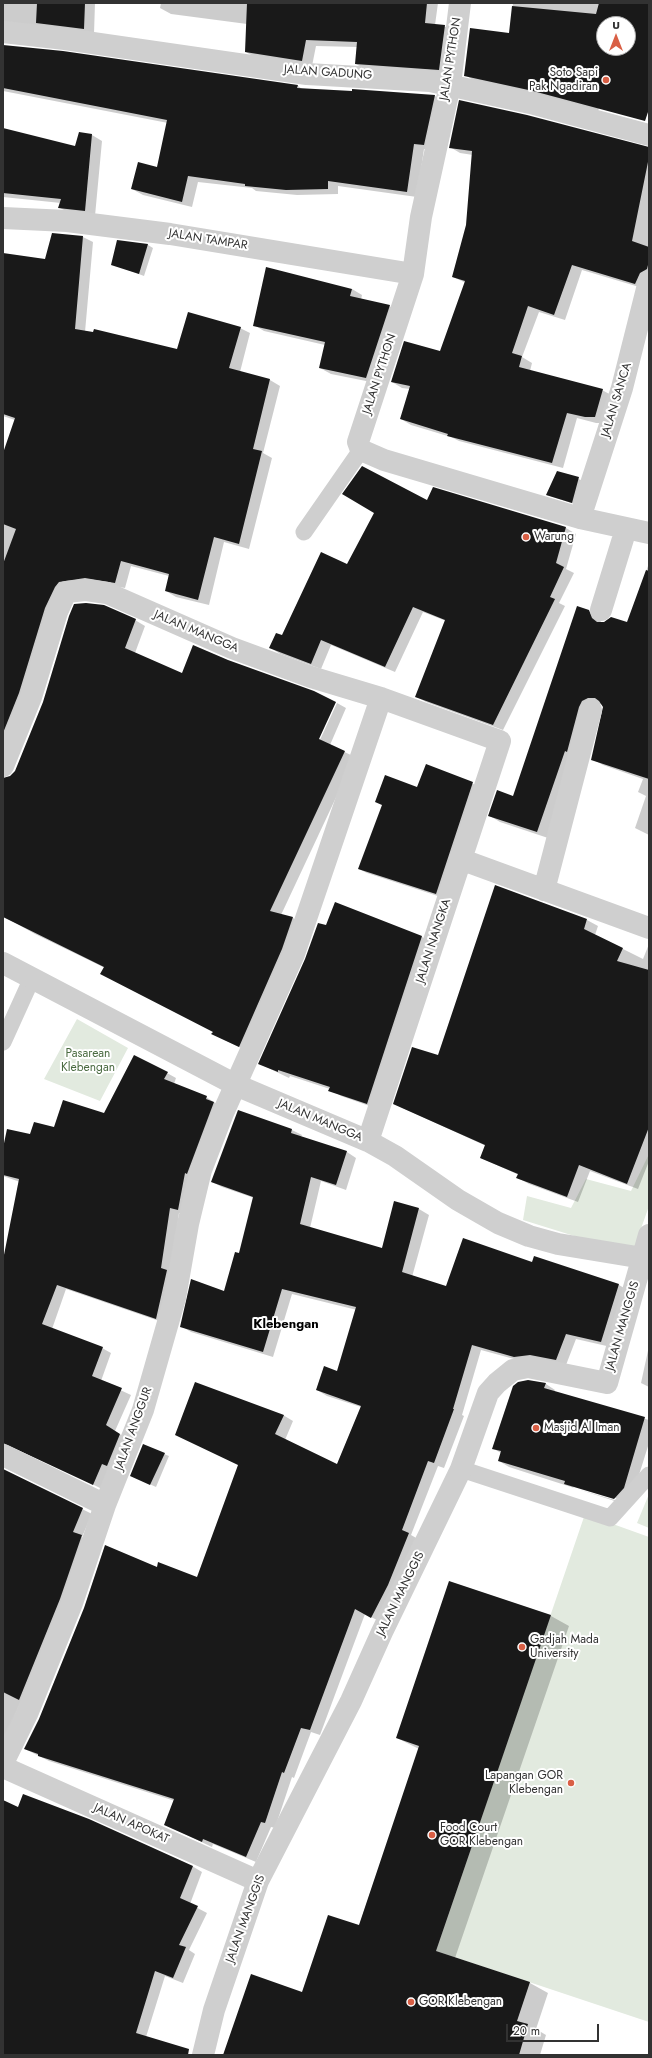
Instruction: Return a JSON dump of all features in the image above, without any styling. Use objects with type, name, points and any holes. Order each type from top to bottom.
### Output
[{"type":"street","name":"JALAN PYTHON","points":[[361,450],[358,442],[413,274],[421,218],[450,85],[460,3]]},
{"type":"street","name":"JALAN GADUNG","points":[[3,32],[65,39],[307,74],[382,77],[450,85],[530,103],[649,135]]},
{"type":"street","name":"JALAN TAMPAR","points":[[3,218],[67,220],[170,234],[413,274]]},
{"type":"street","name":"JALAN SANCA","points":[[580,518],[622,388],[649,281]]},
{"type":"street","points":[[361,450],[384,460],[580,518],[649,534]]},
{"type":"street","points":[[601,610],[626,529]]},
{"type":"street","name":"JALAN MANGGA","points":[[3,766],[32,697],[57,612],[66,592],[86,590],[107,594],[232,648],[312,677],[381,698],[500,741]]},
{"type":"street","name":"JALAN ANGGUR","points":[[3,1763],[27,1714],[72,1603],[105,1505],[143,1410],[173,1305],[188,1224],[201,1170],[223,1113],[294,954],[381,698]]},
{"type":"street","points":[[544,890],[591,710]]},
{"type":"street","name":"JALAN NANGKA","points":[[368,1141],[500,741]]},
{"type":"street","points":[[460,859],[649,928]]},
{"type":"street","name":"JALAN MANGGA","points":[[3,963],[236,1085],[368,1141],[395,1156],[458,1200],[498,1223],[523,1234],[558,1244],[646,1258]]},
{"type":"street","name":"JALAN MANGGIS","points":[[203,2055],[214,2010],[258,1881],[351,1702],[382,1632],[461,1469],[488,1393],[497,1383],[513,1370],[528,1367],[607,1383],[646,1258],[649,1235]]},
{"type":"street","points":[[3,1455],[105,1505]]},
{"type":"street","name":"JALAN APOKAT","points":[[3,1767],[258,1881]]},
{"type":"lane","points":[[304,532],[361,450]]},
{"type":"lane","points":[[3,1042],[32,978]]},
{"type":"lane","points":[[461,1469],[610,1518],[649,1475]]},
{"type":"green space","name":"Pasarean Klebengan","points":[[77,1019],[128,1048],[100,1101],[44,1079]]},
{"type":"green space","points":[[649,1154],[649,1206],[632,1254],[523,1220],[527,1196],[571,1208],[586,1179],[631,1191]]},
{"type":"green space","points":[[649,1494],[649,1528],[637,1523]]},
{"type":"green space","name":"Lapangan GOR Klebengan","points":[[585,1514],[649,1537],[649,2022],[436,1951]]},
{"type":"building","points":[[37,3],[85,3],[84,29],[36,23]]},
{"type":"building","points":[[247,3],[427,3],[425,23],[445,25],[439,70],[355,64],[357,42],[306,40],[302,61],[245,52]]},
{"type":"building","points":[[599,3],[649,3],[649,109],[645,121],[533,91],[464,76],[470,28],[509,33],[512,6],[596,14]]},
{"type":"building","points":[[3,45],[63,51],[298,85],[297,88],[352,91],[352,89],[435,95],[424,145],[414,144],[407,192],[328,181],[328,189],[286,190],[245,186],[245,184],[188,176],[182,202],[131,189],[138,162],[157,167],[167,120],[3,88]]},
{"type":"building","points":[[459,100],[527,115],[649,147],[649,157],[632,241],[649,247],[649,261],[647,269],[640,273],[635,284],[572,265],[554,315],[528,306],[512,353],[522,356],[519,367],[603,389],[595,417],[585,417],[567,413],[552,463],[447,436],[448,434],[400,419],[410,386],[391,382],[404,341],[440,351],[465,281],[452,277],[466,225],[472,151],[449,148]]},
{"type":"building","points":[[3,128],[75,146],[79,132],[92,134],[85,211],[58,208],[61,199],[3,193]]},
{"type":"building","points":[[52,233],[83,236],[75,329],[93,332],[94,329],[177,349],[188,312],[241,327],[229,368],[270,379],[253,449],[262,451],[239,544],[214,537],[198,600],[165,591],[169,574],[121,561],[115,583],[85,578],[59,582],[45,608],[19,693],[3,733],[3,564],[16,529],[3,524],[3,453],[15,418],[3,414],[3,253],[45,259]]},
{"type":"building","points":[[117,240],[148,244],[139,274],[111,265]]},
{"type":"building","points":[[266,267],[352,289],[350,296],[390,305],[366,378],[319,368],[325,342],[253,326]]},
{"type":"building","points":[[362,466],[427,500],[433,487],[566,527],[556,563],[564,567],[550,597],[555,599],[493,725],[415,697],[445,620],[413,607],[385,667],[321,640],[311,664],[269,648],[276,633],[282,635],[321,552],[347,564],[374,513],[342,494]]},
{"type":"building","points":[[557,471],[579,477],[572,503],[546,495]]},
{"type":"building","points":[[646,570],[649,571],[649,779],[591,760],[603,707],[595,698],[588,698],[582,701],[579,707],[567,752],[565,751],[537,832],[488,816],[497,790],[513,796],[577,606],[589,610],[592,618],[597,622],[604,622],[611,617],[627,622]]},
{"type":"building","points":[[86,603],[104,605],[136,619],[125,648],[182,673],[193,645],[228,660],[314,691],[336,702],[319,739],[345,751],[270,911],[293,917],[282,949],[239,1047],[211,1034],[213,1032],[100,974],[104,967],[3,917],[3,778],[10,776],[15,771],[43,702],[74,604]]},
{"type":"building","points":[[426,764],[473,782],[436,894],[358,869],[382,805],[375,802],[385,775],[417,787]]},
{"type":"building","points":[[495,885],[587,919],[584,929],[623,948],[617,961],[649,970],[649,1127],[627,1184],[579,1165],[567,1197],[516,1178],[518,1174],[480,1158],[485,1145],[393,1104],[412,1047],[438,1055]]},
{"type":"building","points":[[335,902],[422,936],[367,1104],[328,1091],[330,1087],[278,1070],[278,1072],[258,1064],[305,959],[318,923],[326,925]]},
{"type":"building","points":[[134,1055],[168,1072],[164,1079],[207,1096],[206,1099],[214,1102],[187,1174],[185,1173],[178,1210],[170,1208],[161,1268],[167,1270],[156,1319],[57,1285],[42,1324],[103,1347],[92,1376],[122,1388],[106,1425],[120,1434],[107,1466],[102,1464],[93,1485],[3,1443],[3,1260],[19,1179],[3,1175],[3,1148],[7,1129],[30,1134],[34,1122],[54,1127],[63,1100],[104,1113]]},
{"type":"building","points":[[238,1110],[292,1129],[291,1133],[347,1151],[336,1185],[311,1177],[300,1224],[382,1248],[394,1201],[419,1208],[402,1272],[446,1286],[463,1238],[532,1262],[534,1256],[619,1284],[601,1342],[566,1334],[556,1360],[530,1355],[514,1357],[472,1345],[454,1409],[434,1463],[428,1461],[402,1530],[409,1533],[388,1585],[371,1618],[355,1609],[310,1730],[301,1728],[284,1773],[282,1772],[265,1823],[261,1822],[246,1857],[203,1839],[202,1842],[164,1825],[174,1799],[38,1756],[38,1754],[24,1749],[39,1719],[84,1608],[105,1545],[157,1567],[158,1562],[197,1577],[238,1465],[175,1435],[195,1382],[284,1415],[275,1434],[337,1464],[361,1406],[316,1390],[324,1366],[337,1371],[356,1307],[282,1289],[263,1352],[180,1327],[191,1279],[224,1291],[235,1252],[239,1253],[253,1197],[211,1182]]},
{"type":"building","points":[[528,1380],[546,1383],[544,1388],[645,1417],[624,1488],[614,1499],[564,1484],[565,1481],[498,1461],[501,1451],[492,1449],[513,1386],[518,1382]]},
{"type":"building","points":[[143,1444],[165,1453],[150,1485],[130,1476]]},
{"type":"building","points":[[3,1469],[83,1508],[73,1532],[82,1535],[60,1599],[19,1700],[3,1692]]},
{"type":"building","points":[[449,1581],[551,1615],[436,1951],[530,1982],[517,2021],[528,2024],[519,2055],[223,2055],[251,1974],[302,1992],[328,1915],[359,1925],[419,1746],[396,1738]]},
{"type":"building","points":[[23,1794],[89,1819],[193,1866],[180,1898],[198,1906],[179,1945],[186,1947],[173,1978],[155,1971],[136,2033],[189,2049],[188,2055],[3,2055],[3,1800],[18,1807]]},
{"type":"place","name":"Soto Sapi Pak Ngadiran","points":[[606,80]]},
{"type":"place","name":"Warung","points":[[526,537]]},
{"type":"place","name":"Masjid Al Iman","points":[[536,1428]]},
{"type":"place","name":"Gadjah Mada University","points":[[522,1647]]},
{"type":"place","name":"Lapangan GOR Klebengan","points":[[571,1783]]},
{"type":"place","name":"Food Court GOR Klebengan","points":[[432,1835]]},
{"type":"place","name":"GOR Klebengan","points":[[411,2002]]},
{"type":"district","name":"Klebengan","points":[[286,1325]]}]
